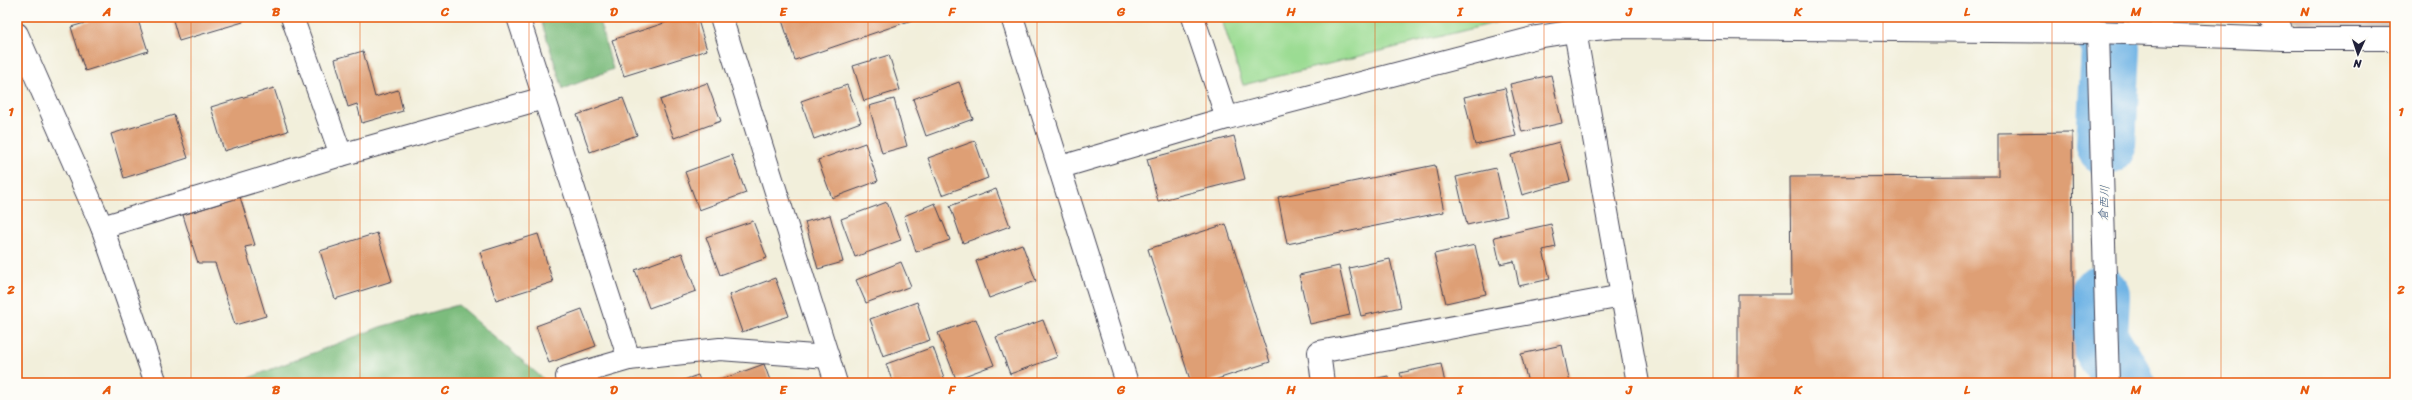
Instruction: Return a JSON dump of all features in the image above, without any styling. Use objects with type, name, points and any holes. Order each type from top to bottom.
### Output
[{"type":"street","points":[[292,17],[341,155]]},
{"type":"street","points":[[518,17],[629,359]]},
{"type":"street","points":[[721,17],[836,383]]},
{"type":"street","points":[[1012,17],[1061,167],[1127,383]]},
{"type":"street","points":[[1193,17],[1227,118]]},
{"type":"street","points":[[2268,17],[2280,26],[2284,39]]},
{"type":"street","points":[[1061,167],[1227,118],[1537,37],[1616,27],[2098,32],[2284,39],[2395,39]]},
{"type":"street","points":[[1575,31],[1638,383]]},
{"type":"street","points":[[2098,32],[2108,383]]},
{"type":"street","points":[[17,34],[102,227],[156,383]]},
{"type":"street","points":[[102,227],[341,155],[544,98]]},
{"type":"street","points":[[1323,383],[1319,352],[1622,296]]},
{"type":"street","points":[[573,383],[567,377],[629,359],[720,349],[828,357]]},
{"type":"shaded area","points":[[2289,17],[2395,17],[2395,31],[2319,32],[2299,25]]},
{"type":"green space","points":[[540,17],[598,17],[613,69],[563,89]]},
{"type":"green space","points":[[1221,17],[1519,17],[1243,85]]},
{"type":"green space","points":[[2139,17],[2229,17],[2229,18],[2143,20]]},
{"type":"green space","points":[[458,305],[548,383],[236,383],[380,327]]},
{"type":"building","points":[[105,17],[137,17],[148,51],[85,71],[71,27]]},
{"type":"building","points":[[172,17],[242,17],[243,22],[179,41]]},
{"type":"building","points":[[683,17],[697,17],[707,50],[624,76],[612,40]]},
{"type":"building","points":[[781,17],[915,17],[915,19],[795,60]]},
{"type":"building","points":[[2325,17],[2336,17],[2336,18],[2326,19]]},
{"type":"building","points":[[363,51],[375,97],[398,90],[403,111],[362,123],[357,104],[348,107],[335,59]]},
{"type":"building","points":[[889,55],[900,90],[864,101],[853,66]]},
{"type":"building","points":[[1551,75],[1562,123],[1522,132],[1510,84]]},
{"type":"building","points":[[959,82],[973,119],[926,136],[913,99]]},
{"type":"building","points":[[707,83],[721,121],[674,138],[660,100]]},
{"type":"building","points":[[847,85],[861,122],[814,139],[801,101]]},
{"type":"building","points":[[274,88],[288,131],[224,151],[211,107]]},
{"type":"building","points":[[1505,88],[1516,136],[1475,145],[1464,97]]},
{"type":"building","points":[[623,98],[637,135],[590,152],[577,115]]},
{"type":"building","points":[[894,99],[907,146],[882,153],[869,106]]},
{"type":"building","points":[[174,115],[188,158],[124,178],[111,134]]},
{"type":"building","points":[[2072,132],[2074,383],[1738,383],[1738,294],[1791,294],[1790,177],[1998,176],[1998,133]]},
{"type":"building","points":[[1234,136],[1245,179],[1158,201],[1147,159]]},
{"type":"building","points":[[975,141],[988,178],[942,195],[928,158]]},
{"type":"building","points":[[1559,142],[1570,181],[1522,195],[1511,155]]},
{"type":"building","points":[[865,143],[878,181],[832,198],[818,160]]},
{"type":"building","points":[[732,155],[746,193],[699,210],[685,172]]},
{"type":"building","points":[[1435,165],[1444,212],[1287,244],[1278,197]]},
{"type":"building","points":[[1496,168],[1507,216],[1467,225],[1456,177]]},
{"type":"building","points":[[996,189],[1010,226],[963,243],[950,206]]},
{"type":"building","points":[[240,197],[255,245],[245,247],[266,316],[235,325],[215,263],[198,263],[183,215]]},
{"type":"building","points":[[887,202],[901,240],[855,257],[841,219]]},
{"type":"building","points":[[935,203],[950,240],[916,252],[904,216]]},
{"type":"building","points":[[830,215],[843,262],[818,269],[805,222]]},
{"type":"building","points":[[753,221],[767,258],[720,275],[706,237]]},
{"type":"building","points":[[1226,224],[1270,362],[1205,383],[1191,383],[1148,249]]},
{"type":"building","points":[[1551,224],[1556,247],[1543,250],[1550,279],[1519,286],[1514,261],[1500,264],[1494,237]]},
{"type":"building","points":[[377,233],[392,281],[335,299],[320,251]]},
{"type":"building","points":[[538,234],[553,282],[496,300],[480,252]]},
{"type":"building","points":[[1022,244],[1036,281],[989,298],[976,261]]},
{"type":"building","points":[[1475,245],[1486,294],[1446,303],[1434,254]]},
{"type":"building","points":[[682,253],[696,291],[649,308],[635,270]]},
{"type":"building","points":[[1390,259],[1401,307],[1361,316],[1349,268]]},
{"type":"building","points":[[901,262],[911,286],[866,303],[856,280]]},
{"type":"building","points":[[1339,266],[1350,315],[1310,324],[1299,275]]},
{"type":"building","points":[[775,278],[789,316],[742,332],[729,295]]},
{"type":"building","points":[[917,302],[930,340],[883,356],[870,319]]},
{"type":"building","points":[[582,309],[596,346],[549,363],[536,326]]},
{"type":"building","points":[[976,319],[994,365],[956,379],[938,333]]},
{"type":"building","points":[[1043,320],[1057,357],[1010,374],[996,337]]},
{"type":"building","points":[[1562,345],[1570,383],[1528,383],[1521,354]]},
{"type":"building","points":[[933,347],[946,383],[893,383],[886,364]]},
{"type":"building","points":[[764,364],[771,383],[718,383],[717,381]]},
{"type":"building","points":[[1441,364],[1445,383],[1403,383],[1400,373]]},
{"type":"building","points":[[698,375],[701,383],[675,383]]},
{"type":"building","points":[[1388,376],[1390,383],[1358,383],[1358,382]]},
{"type":"waterway","name":"倉西川","points":[[2100,17],[2111,48],[2106,145]]},
{"type":"waterway","name":"倉西川","points":[[2100,295],[2098,338],[2125,383]]}]
